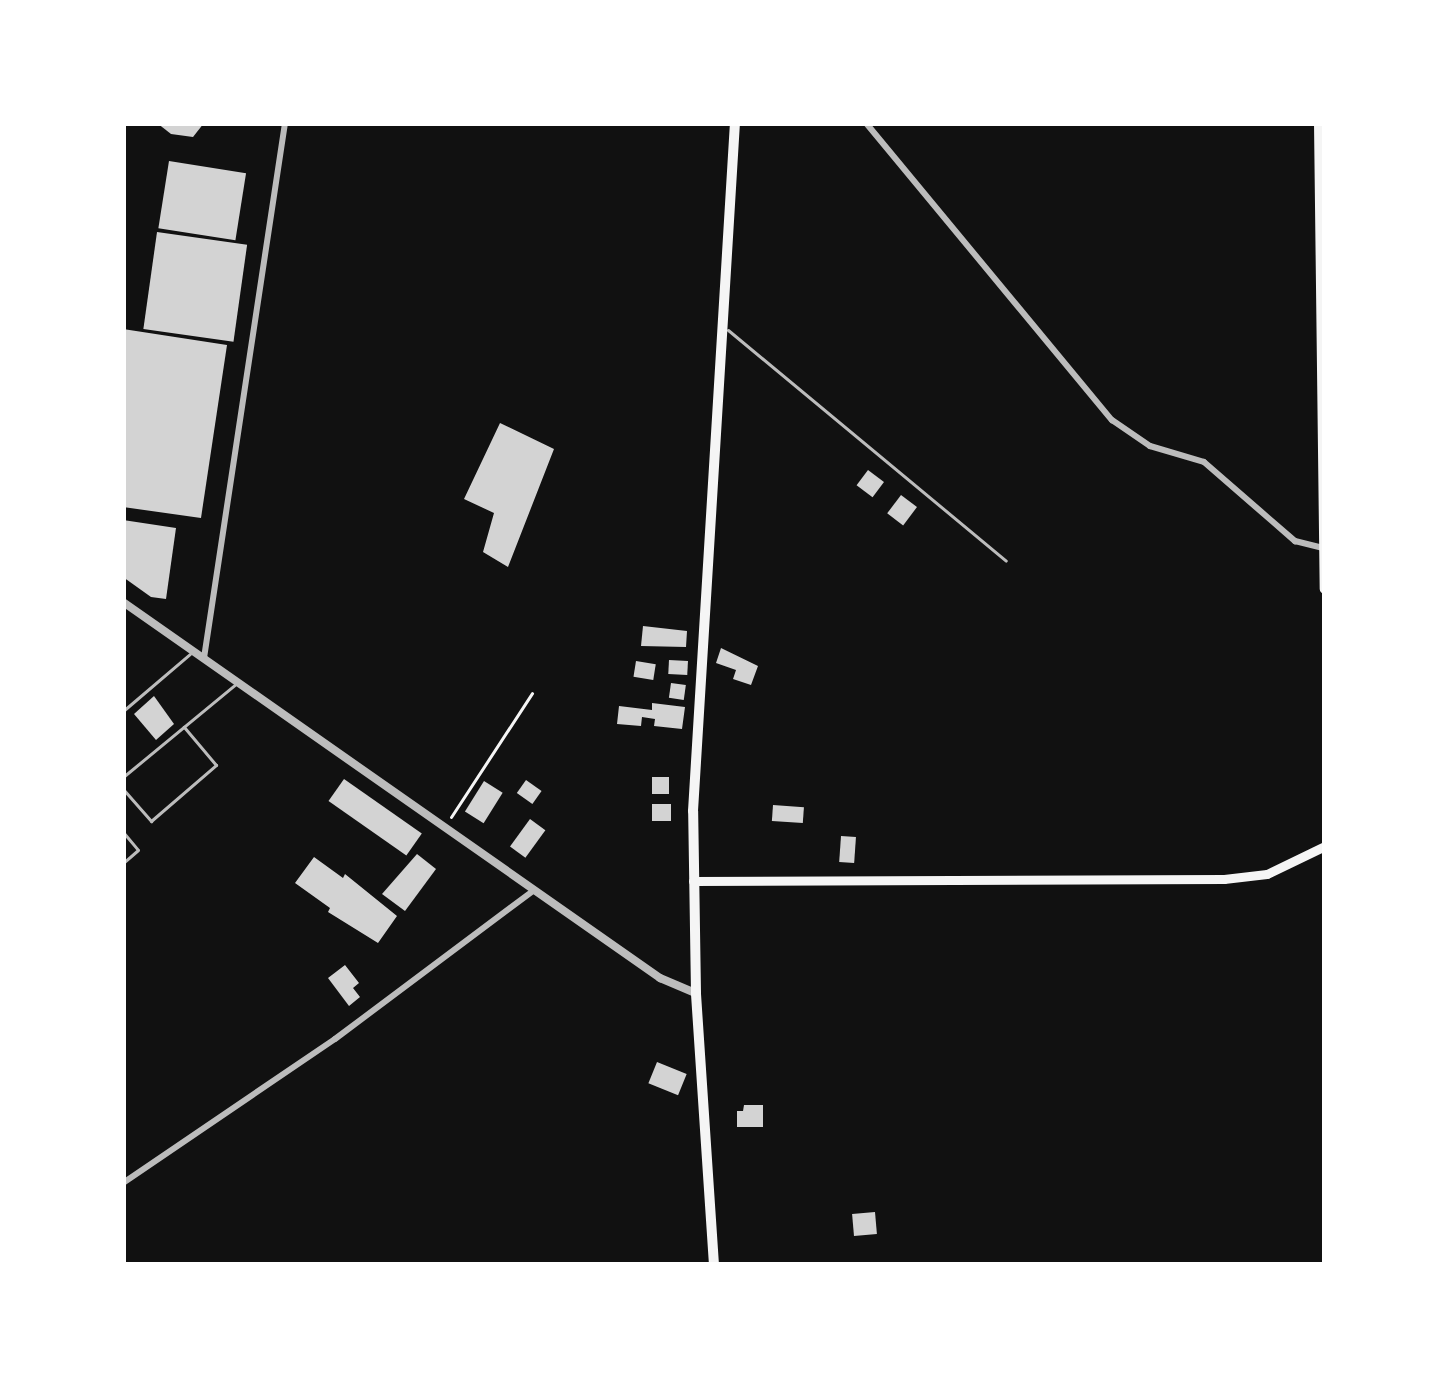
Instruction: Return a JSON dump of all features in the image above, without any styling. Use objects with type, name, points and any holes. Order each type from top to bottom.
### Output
[{"type":"main road","points":[[714,1265],[693,881],[735,123]]},
{"type":"main road","points":[[1319,123],[1325,590]]},
{"type":"main road","points":[[693,881],[1248,878],[1294,863],[1325,846]]},
{"type":"street","points":[[204,661],[285,123]]},
{"type":"street","points":[[866,123],[1112,420],[1150,446],[1204,463],[1295,541],[1324,548]]},
{"type":"street","points":[[123,602],[672,986],[696,993]]},
{"type":"street","points":[[123,1183],[335,1039],[533,891]]},
{"type":"lane","points":[[722,325],[1006,561]]},
{"type":"lane","points":[[123,711],[192,652]]},
{"type":"lane","points":[[123,777],[236,684]]},
{"type":"lane","points":[[123,789],[151,821],[216,765],[184,727]]},
{"type":"lane","points":[[123,832],[138,850],[123,863]]},
{"type":"path","points":[[444,828],[532,693]]},
{"type":"building","points":[[157,123],[204,123],[193,137],[171,134]]},
{"type":"building","points":[[169,161],[246,173],[235,240],[158,228]]},
{"type":"building","points":[[157,232],[247,245],[233,342],[143,329]]},
{"type":"building","points":[[123,329],[227,345],[201,518],[123,507]]},
{"type":"building","points":[[500,423],[554,449],[508,567],[483,552],[494,513],[464,499]]},
{"type":"building","points":[[868,470],[884,482],[873,497],[857,485]]},
{"type":"building","points":[[901,495],[917,507],[903,525],[887,513]]},
{"type":"building","points":[[123,520],[176,528],[166,599],[151,597],[123,577]]},
{"type":"building","points":[[643,626],[687,631],[686,647],[641,646]]},
{"type":"building","points":[[721,648],[758,666],[751,685],[733,679],[736,670],[716,663]]},
{"type":"building","points":[[669,660],[688,661],[687,675],[668,674]]},
{"type":"building","points":[[636,661],[656,664],[653,680],[633,677]]},
{"type":"building","points":[[671,683],[686,685],[684,700],[669,698]]},
{"type":"building","points":[[154,696],[174,724],[156,740],[134,714]]},
{"type":"building","points":[[652,703],[685,707],[682,729],[654,726],[655,719],[642,717],[641,726],[617,724],[619,706],[652,710]]},
{"type":"building","points":[[652,777],[669,777],[669,794],[652,794]]},
{"type":"building","points":[[344,779],[422,833],[406,856],[329,801]]},
{"type":"building","points":[[526,780],[542,791],[532,804],[517,793]]},
{"type":"building","points":[[484,781],[503,793],[484,823],[465,812]]},
{"type":"building","points":[[652,804],[671,804],[671,821],[652,821]]},
{"type":"building","points":[[773,805],[804,807],[803,823],[772,821]]},
{"type":"building","points":[[530,819],[545,830],[525,858],[510,847]]},
{"type":"building","points":[[841,836],[856,837],[854,863],[839,862]]},
{"type":"building","points":[[417,854],[436,869],[405,911],[382,894]]},
{"type":"building","points":[[314,857],[343,878],[345,874],[397,916],[378,943],[328,912],[330,908],[295,883]]},
{"type":"building","points":[[345,965],[359,983],[353,988],[360,997],[349,1006],[328,978]]},
{"type":"building","points":[[657,1062],[687,1074],[678,1095],[648,1083]]},
{"type":"building","points":[[744,1105],[763,1105],[763,1127],[737,1127],[737,1111],[743,1111]]},
{"type":"building","points":[[875,1212],[877,1234],[854,1236],[852,1214]]}]
